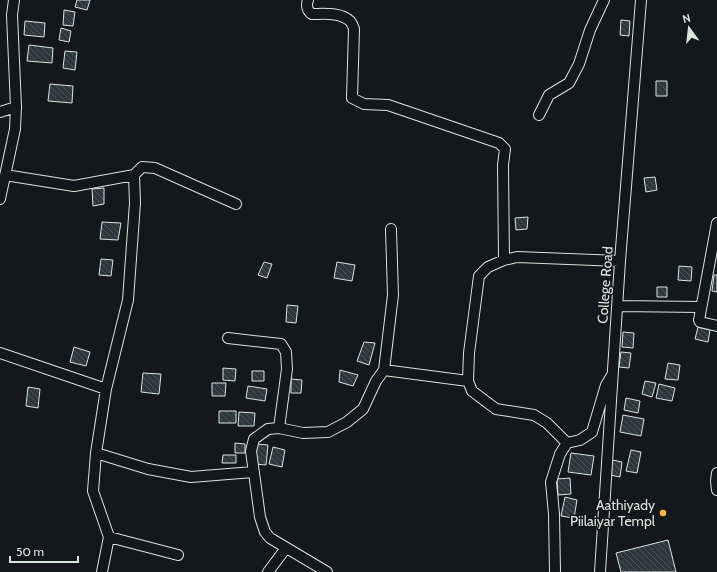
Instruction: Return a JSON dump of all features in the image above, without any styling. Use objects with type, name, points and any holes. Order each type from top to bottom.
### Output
[{"type":"street","points":[[0,200],[15,129],[16,108],[12,15],[14,0]]},
{"type":"street","points":[[308,0],[306,5],[310,13],[341,16],[350,21],[354,29],[352,98],[364,104],[388,105],[499,143],[505,149],[503,165],[504,260]]},
{"type":"street","points":[[539,116],[549,95],[569,83],[579,64],[590,30],[604,0]]},
{"type":"street","name":"College Road","points":[[600,572],[620,261],[641,0]]},
{"type":"street","points":[[0,112],[16,108]]},
{"type":"street","points":[[5,175],[74,186],[134,175],[142,167],[156,168],[236,204]]},
{"type":"street","points":[[102,572],[109,537],[93,491],[96,453],[106,389],[128,300],[135,203],[134,175]]},
{"type":"street","points":[[717,223],[700,320],[700,322],[717,326]]},
{"type":"street","points":[[327,572],[270,538],[265,532],[260,517],[251,451],[254,439],[268,429],[279,428],[303,433],[328,432],[347,422],[363,409],[376,380],[384,370],[393,295],[391,229]]},
{"type":"street","points":[[567,443],[547,423],[534,416],[496,409],[472,391],[468,381],[479,276],[488,267],[504,260],[517,257],[620,261]]},
{"type":"street","points":[[618,306],[701,308]]},
{"type":"street","points":[[228,338],[281,344],[286,352],[286,369],[279,428]]},
{"type":"street","points":[[0,353],[106,389]]},
{"type":"street","points":[[384,370],[468,381]]},
{"type":"street","points":[[555,572],[554,514],[551,482],[560,454],[567,443],[580,440],[592,432],[606,385],[613,373]]},
{"type":"street","points":[[96,453],[148,470],[191,477],[253,472]]},
{"type":"street","points":[[717,474],[717,490]]},
{"type":"street","points":[[109,537],[178,555]]},
{"type":"street","points":[[268,572],[286,548]]},
{"type":"building","points":[[77,0],[90,0],[87,10],[75,7]]},
{"type":"building","points":[[64,10],[75,12],[73,26],[63,25]]},
{"type":"building","points":[[621,20],[630,21],[629,36],[620,35]]},
{"type":"building","points":[[25,21],[45,23],[44,37],[24,35]]},
{"type":"building","points":[[61,28],[71,31],[69,42],[59,40]]},
{"type":"building","points":[[29,45],[53,48],[52,63],[27,61]]},
{"type":"building","points":[[65,51],[77,52],[75,70],[63,68]]},
{"type":"building","points":[[656,81],[667,81],[667,96],[656,96]]},
{"type":"building","points":[[50,84],[73,86],[72,103],[48,101]]},
{"type":"building","points":[[655,177],[657,190],[646,192],[644,178]]},
{"type":"building","points":[[104,188],[104,204],[93,206],[92,189]]},
{"type":"building","points":[[528,217],[527,229],[516,230],[515,218]]},
{"type":"building","points":[[102,222],[121,223],[118,240],[100,239]]},
{"type":"building","points":[[101,259],[113,260],[111,276],[99,275]]},
{"type":"building","points":[[264,262],[272,264],[267,278],[258,275]]},
{"type":"building","points":[[337,262],[355,265],[352,281],[334,278]]},
{"type":"building","points":[[679,266],[692,267],[691,281],[678,280]]},
{"type":"building","points":[[714,275],[717,275],[717,292],[712,291]]},
{"type":"building","points":[[657,287],[667,287],[667,297],[657,297]]},
{"type":"building","points":[[287,305],[298,306],[296,323],[286,322]]},
{"type":"building","points":[[698,327],[710,330],[708,342],[695,339]]},
{"type":"building","points":[[623,332],[634,333],[633,348],[622,347]]},
{"type":"building","points":[[364,342],[375,343],[369,365],[357,361]]},
{"type":"building","points":[[74,347],[90,352],[86,366],[70,362]]},
{"type":"building","points":[[621,352],[631,353],[629,368],[619,367]]},
{"type":"building","points":[[668,363],[680,365],[678,380],[665,379]]},
{"type":"building","points":[[223,368],[236,369],[235,381],[223,380]]},
{"type":"building","points":[[340,370],[358,375],[353,386],[339,382]]},
{"type":"building","points":[[252,371],[264,371],[264,381],[252,381]]},
{"type":"building","points":[[143,373],[161,374],[159,394],[141,392]]},
{"type":"building","points":[[291,379],[302,380],[301,393],[291,393]]},
{"type":"building","points":[[645,381],[656,383],[652,397],[642,394]]},
{"type":"building","points":[[212,383],[226,383],[225,396],[212,396]]},
{"type":"building","points":[[659,384],[675,388],[672,401],[656,398]]},
{"type":"building","points":[[248,386],[267,389],[265,401],[246,398]]},
{"type":"building","points":[[28,387],[40,389],[38,408],[26,406]]},
{"type":"building","points":[[626,398],[640,401],[638,413],[624,410]]},
{"type":"building","points":[[219,411],[236,411],[236,423],[219,423]]},
{"type":"building","points":[[239,412],[255,413],[254,426],[238,426]]},
{"type":"building","points":[[623,415],[644,419],[641,436],[620,432]]},
{"type":"building","points":[[235,443],[245,444],[245,453],[235,453]]},
{"type":"building","points":[[256,444],[268,445],[266,465],[254,464]]},
{"type":"building","points":[[273,447],[285,450],[282,467],[269,464]]},
{"type":"building","points":[[631,450],[641,452],[637,473],[626,471]]},
{"type":"building","points":[[571,453],[594,456],[591,475],[568,472]]},
{"type":"building","points":[[223,455],[236,455],[236,463],[222,463]]},
{"type":"building","points":[[612,460],[622,462],[620,477],[610,475]]},
{"type":"building","points":[[570,478],[571,494],[558,495],[557,479]]},
{"type":"building","points":[[565,497],[577,500],[574,518],[561,516]]},
{"type":"building","points":[[668,540],[676,572],[621,572],[616,553]]},
{"type":"place","name":"Aathiyady Piilaiyar Templ","points":[[663,513]]}]
